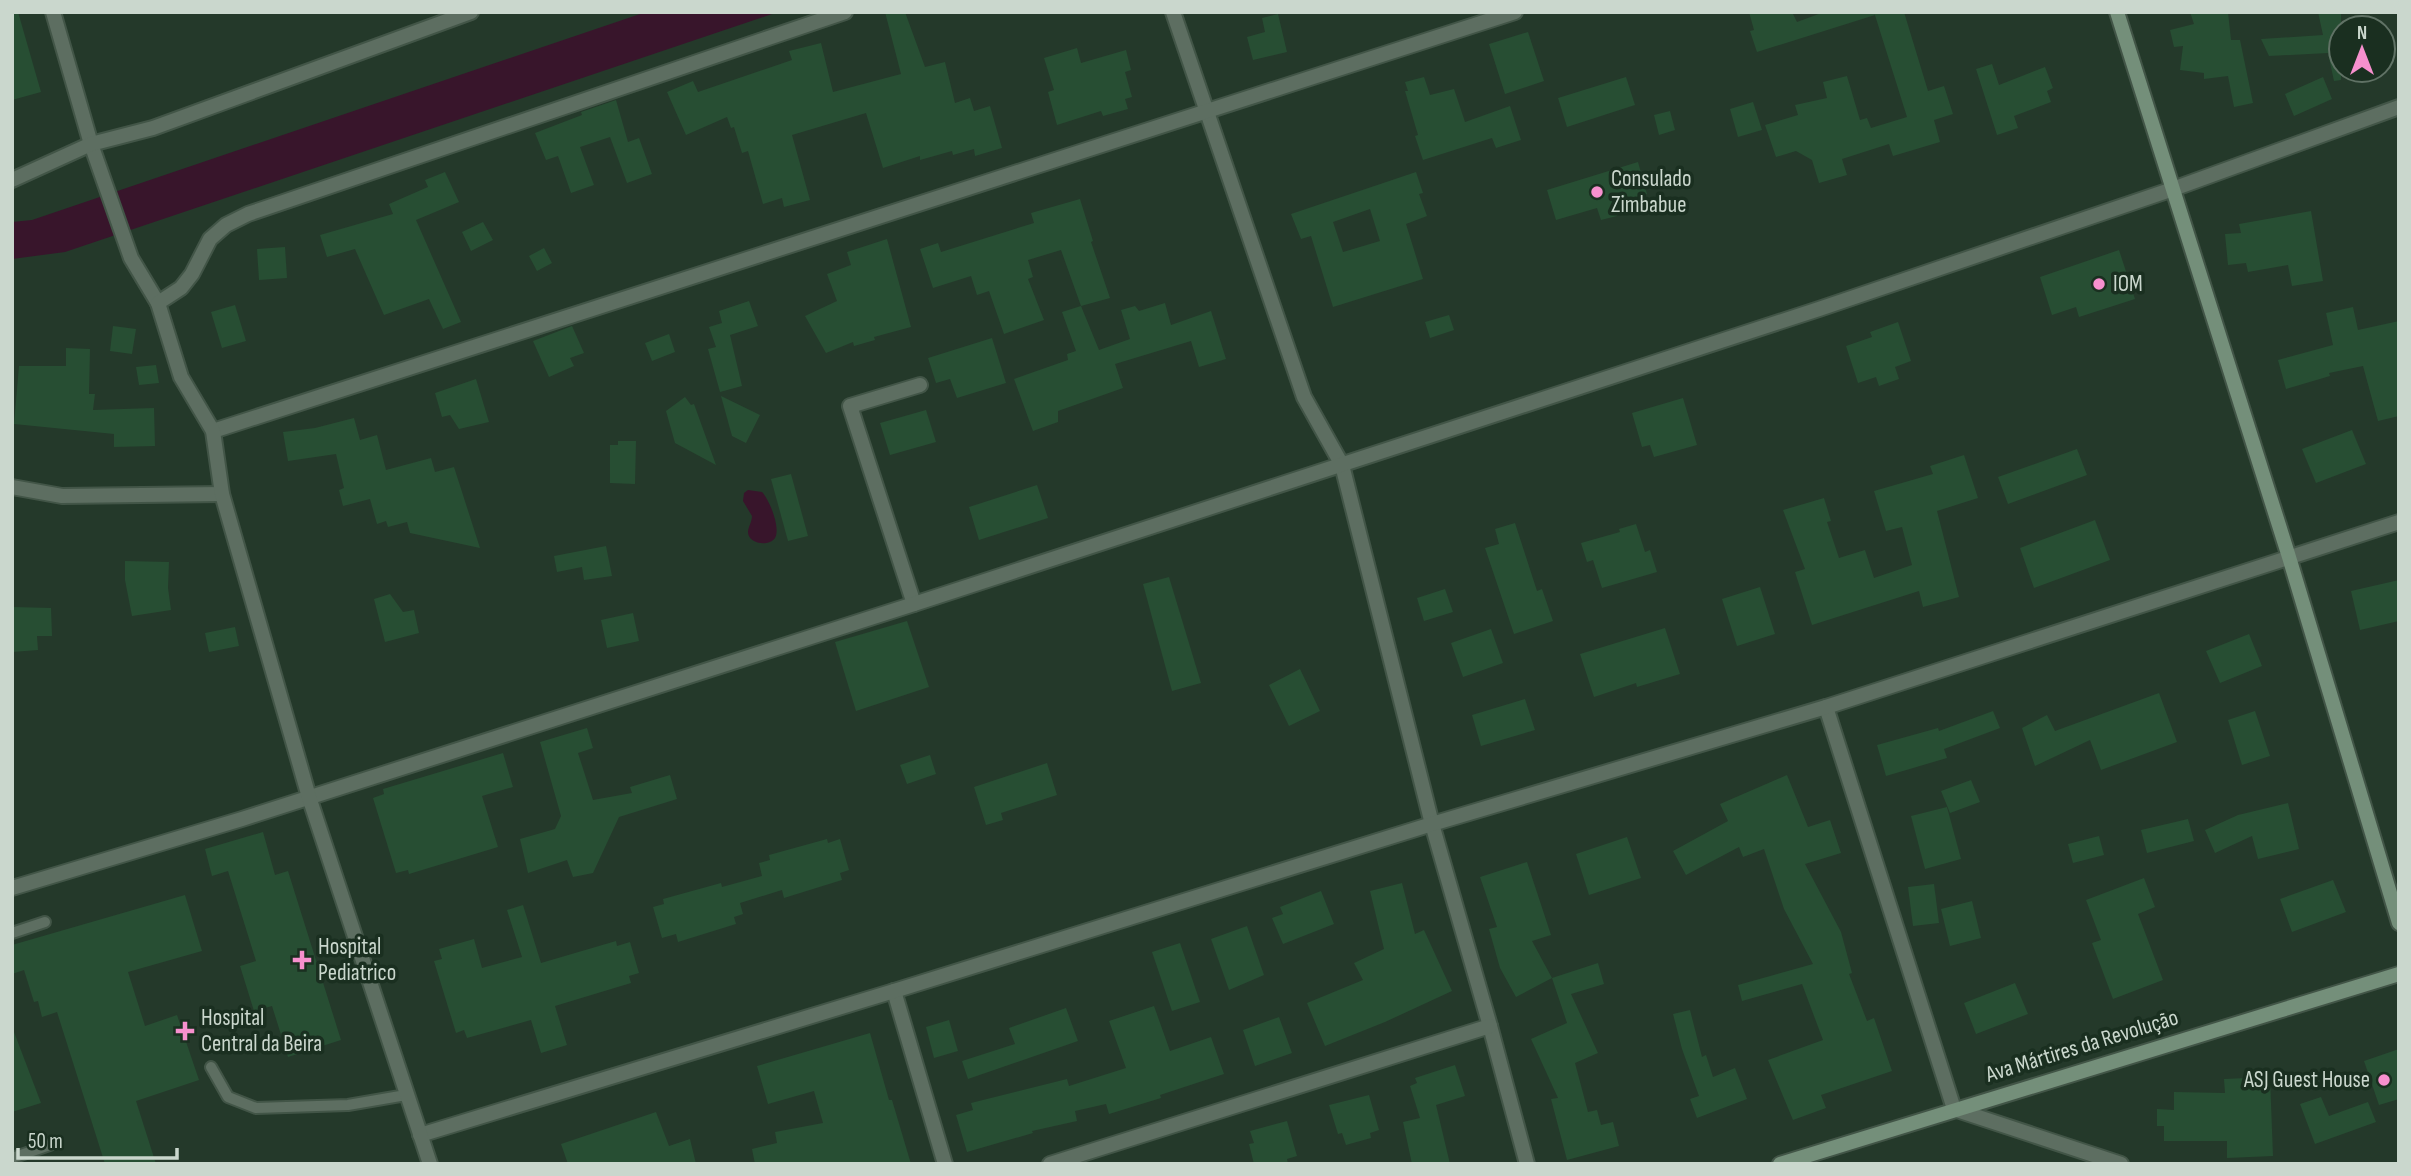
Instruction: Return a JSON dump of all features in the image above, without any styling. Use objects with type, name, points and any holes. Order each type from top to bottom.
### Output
[{"type":"street","points":[[53,12],[91,144],[131,258],[158,303],[181,377],[213,431],[222,494],[309,797],[430,1164]]},
{"type":"street","points":[[12,180],[91,144],[153,128],[453,15],[471,12]]},
{"type":"street","points":[[158,303],[181,288],[192,274],[210,239],[226,225],[248,214],[845,12]]},
{"type":"street","points":[[1172,12],[1304,397],[1342,465],[1432,824],[1527,1164]]},
{"type":"street","points":[[213,431],[1515,12]]},
{"type":"street","points":[[2117,12],[2289,557],[2399,923]]},
{"type":"street","points":[[12,888],[309,797],[914,604],[1819,309],[2173,190],[2399,107]]},
{"type":"street","points":[[914,604],[850,406],[920,385]]},
{"type":"street","points":[[12,487],[62,496],[222,494]]},
{"type":"street","points":[[420,1135],[894,992],[1432,824],[1826,707],[2399,522]]},
{"type":"street","points":[[1826,707],[1954,1109],[2121,1164]]},
{"type":"street","name":"Ava Mártires da Revolução","points":[[1780,1164],[2399,974]]},
{"type":"street","points":[[894,992],[945,1164]]},
{"type":"street","points":[[1050,1164],[1490,1026]]},
{"type":"lane","points":[[12,933],[45,922]]},
{"type":"lane","points":[[211,1067],[228,1097],[256,1108],[348,1105],[406,1094]]},
{"type":"lane","points":[[12,1158],[50,1145]]},
{"type":"shaded area","points":[[646,12],[778,12],[65,252],[12,259],[12,222],[32,220]]},
{"type":"shaded area","points":[[748,490],[762,492],[771,507],[776,533],[775,538],[768,543],[755,542],[749,536],[752,516],[743,501],[744,493]]},
{"type":"building","points":[[12,12],[18,12],[41,92],[12,100]]},
{"type":"building","points":[[885,12],[905,12],[925,67],[945,62],[955,103],[970,98],[974,111],[990,106],[1002,148],[975,156],[974,149],[953,155],[952,151],[920,160],[920,156],[883,168],[866,113],[792,135],[810,200],[784,207],[782,198],[763,204],[748,151],[742,153],[734,127],[731,128],[727,117],[686,135],[667,92],[693,81],[698,92],[792,60],[789,51],[821,43],[833,92],[901,74]]},
{"type":"building","points":[[1749,12],[1792,12],[1797,22],[1824,12],[1874,12],[1875,15],[1757,52],[1750,31],[1754,30]]},
{"type":"building","points":[[1874,12],[1904,12],[1928,91],[1944,86],[1953,114],[1934,120],[1940,142],[1893,156],[1889,144],[1842,159],[1847,175],[1819,183],[1812,160],[1796,151],[1776,157],[1765,125],[1798,115],[1795,105],[1827,98],[1823,82],[1847,76],[1860,120],[1867,118],[1871,128],[1907,117]]},
{"type":"building","points":[[2190,12],[2228,12],[2231,40],[2240,40],[2253,103],[2234,107],[2228,76],[2204,79],[2204,73],[2180,70],[2183,46],[2174,47],[2170,30],[2194,24]]},
{"type":"building","points":[[2318,12],[2341,12],[2327,14],[2327,53],[2269,56],[2261,39],[2323,35]]},
{"type":"building","points":[[1278,14],[1287,52],[1253,60],[1247,37],[1265,32],[1262,18]]},
{"type":"building","points":[[1528,32],[1544,81],[1505,94],[1489,44]]},
{"type":"building","points":[[1077,48],[1081,63],[1126,50],[1131,70],[1125,72],[1132,97],[1125,99],[1128,109],[1103,116],[1101,111],[1057,125],[1048,92],[1054,90],[1044,58]]},
{"type":"building","points":[[1992,64],[1999,85],[2045,67],[2053,88],[2047,91],[2051,102],[2014,116],[2018,128],[1997,135],[1976,69]]},
{"type":"building","points":[[1424,77],[1430,95],[1454,89],[1465,122],[1510,106],[1521,140],[1496,148],[1492,138],[1423,160],[1415,136],[1418,135],[1405,91],[1408,91],[1405,82]]},
{"type":"building","points":[[1626,77],[1635,105],[1567,127],[1558,98]]},
{"type":"building","points":[[2323,77],[2332,99],[2294,116],[2285,94]]},
{"type":"building","points":[[616,100],[628,142],[639,138],[652,174],[627,183],[610,137],[580,147],[594,185],[571,193],[558,156],[546,160],[535,133]]},
{"type":"building","points":[[1753,102],[1762,130],[1738,137],[1730,109]]},
{"type":"building","points":[[1670,111],[1675,130],[1659,135],[1654,115]]},
{"type":"building","name":"Consulado Zimbabue","points":[[1638,162],[1647,194],[1614,204],[1617,216],[1601,220],[1597,208],[1556,220],[1547,190]]},
{"type":"building","points":[[445,172],[459,202],[416,220],[461,322],[443,329],[429,299],[384,315],[355,249],[327,257],[320,235],[393,214],[389,204],[428,187],[425,180]]},
{"type":"building","points":[[1416,172],[1423,193],[1419,194],[1427,216],[1406,224],[1423,279],[1333,307],[1311,236],[1301,239],[1291,214]],"holes":[[[1370,209],[1380,241],[1343,252],[1333,222]]]},
{"type":"building","points":[[1080,199],[1110,298],[1081,306],[1061,250],[1028,260],[1033,277],[1028,279],[1044,320],[1004,334],[989,291],[977,295],[971,276],[933,288],[920,249],[938,243],[941,252],[1034,223],[1031,213]]},
{"type":"building","points":[[2311,211],[2323,281],[2292,286],[2288,265],[2248,272],[2246,263],[2228,265],[2225,234],[2241,233],[2239,224]]},
{"type":"building","points":[[483,222],[493,240],[471,251],[462,232]]},
{"type":"building","points":[[887,239],[911,327],[874,337],[875,340],[854,346],[853,342],[826,353],[805,316],[837,301],[827,274],[851,265],[847,252]]},
{"type":"building","points":[[285,247],[287,278],[259,280],[257,249]]},
{"type":"building","points":[[544,248],[552,263],[537,271],[529,256]]},
{"type":"building","name":"IOM","points":[[2119,250],[2135,299],[2079,317],[2076,307],[2052,315],[2040,277]]},
{"type":"building","points":[[749,301],[758,326],[730,335],[742,386],[720,392],[708,349],[716,347],[709,327],[722,323],[719,311]]},
{"type":"building","points":[[1165,303],[1171,325],[1211,311],[1226,359],[1199,367],[1191,341],[1115,364],[1123,388],[1058,411],[1058,422],[1033,431],[1014,379],[1068,360],[1067,354],[1076,351],[1062,312],[1081,306],[1099,350],[1130,339],[1121,310],[1135,306],[1139,311]]},
{"type":"building","points":[[235,305],[246,341],[222,348],[211,312]]},
{"type":"building","points":[[2353,307],[2358,330],[2399,321],[2399,416],[2378,421],[2363,366],[2329,373],[2330,376],[2286,389],[2278,360],[2333,345],[2326,313]]},
{"type":"building","points":[[1449,315],[1454,330],[1430,338],[1425,322]]},
{"type":"building","points":[[1898,322],[1911,361],[1895,367],[1899,379],[1879,386],[1876,377],[1858,383],[1846,346],[1872,337],[1870,332]]},
{"type":"building","points":[[113,326],[136,329],[132,354],[110,351]]},
{"type":"building","points":[[572,326],[584,353],[570,358],[574,366],[549,377],[533,341]]},
{"type":"building","points":[[669,334],[675,352],[652,361],[645,343]]},
{"type":"building","points":[[992,338],[1006,383],[957,398],[950,379],[936,383],[928,358]]},
{"type":"building","points":[[66,348],[90,349],[89,394],[95,394],[93,410],[154,408],[155,446],[114,447],[114,434],[14,424],[19,366],[66,366]]},
{"type":"building","points":[[156,365],[159,383],[139,385],[136,367]]},
{"type":"building","points":[[476,379],[489,422],[459,429],[450,415],[442,417],[435,393]]},
{"type":"building","points":[[721,396],[760,415],[746,443],[732,436]]},
{"type":"building","points":[[685,397],[691,405],[694,404],[716,465],[675,443],[666,411]]},
{"type":"building","points":[[1683,398],[1697,445],[1654,457],[1650,445],[1642,447],[1632,413]]},
{"type":"building","points":[[926,410],[936,442],[890,455],[880,423]]},
{"type":"building","points":[[354,418],[360,440],[377,435],[386,470],[431,458],[435,472],[454,467],[480,548],[410,533],[407,522],[388,527],[386,521],[377,524],[370,499],[343,506],[339,490],[344,488],[336,454],[288,461],[283,432],[315,428]]},
{"type":"building","points":[[2352,430],[2366,464],[2316,483],[2302,449]]},
{"type":"building","points":[[618,441],[636,441],[635,484],[610,483],[610,445],[618,445]]},
{"type":"building","points":[[2077,449],[2087,475],[2008,504],[1998,477]]},
{"type":"building","points":[[1964,455],[1978,498],[1937,511],[1959,597],[1923,607],[1919,591],[1812,625],[1795,572],[1805,569],[1783,510],[1824,498],[1831,521],[1827,522],[1839,558],[1865,550],[1874,578],[1912,565],[1902,527],[1886,531],[1874,491],[1933,474],[1930,466]]},
{"type":"building","points":[[791,474],[808,536],[788,541],[771,479]]},
{"type":"building","points":[[1037,485],[1048,518],[979,540],[969,507]]},
{"type":"building","points":[[2095,520],[2110,560],[2034,588],[2020,548]]},
{"type":"building","points":[[1515,523],[1537,591],[1542,589],[1553,621],[1514,634],[1485,548],[1499,544],[1495,529]]},
{"type":"building","points":[[1636,524],[1645,552],[1650,550],[1657,572],[1602,588],[1593,560],[1587,562],[1581,543],[1620,532],[1619,529]]},
{"type":"building","points":[[606,546],[612,576],[584,580],[582,567],[557,572],[554,556]]},
{"type":"building","points":[[125,561],[169,562],[171,610],[132,616],[125,580]]},
{"type":"building","points":[[1169,577],[1201,683],[1172,691],[1143,584]]},
{"type":"building","points":[[2399,580],[2399,621],[2360,630],[2351,591]]},
{"type":"building","points":[[1760,587],[1775,634],[1737,646],[1722,599]]},
{"type":"building","points":[[1445,589],[1453,612],[1424,621],[1417,598]]},
{"type":"building","points":[[390,594],[403,612],[414,610],[419,633],[385,642],[374,599]]},
{"type":"building","points":[[12,607],[51,608],[52,636],[37,636],[38,650],[12,652]]},
{"type":"building","points":[[633,613],[639,641],[607,648],[601,620]]},
{"type":"building","points":[[907,621],[929,687],[856,711],[835,642]]},
{"type":"building","points":[[235,627],[239,646],[209,652],[205,633]]},
{"type":"building","points":[[1665,628],[1680,674],[1637,687],[1636,683],[1594,697],[1580,654]]},
{"type":"building","points":[[1491,629],[1503,663],[1463,677],[1451,643]]},
{"type":"building","points":[[2249,634],[2262,666],[2220,683],[2206,651]]},
{"type":"building","points":[[1300,669],[1320,711],[1289,726],[1269,685]]},
{"type":"building","points":[[2159,693],[2177,742],[2101,770],[2090,740],[2035,766],[2022,728],[2047,715],[2055,731]]},
{"type":"building","points":[[1525,699],[1535,730],[1481,746],[1472,715]]},
{"type":"building","points":[[1993,711],[2000,728],[1944,749],[1947,758],[1886,776],[1877,745],[1938,728],[1939,731]]},
{"type":"building","points":[[2255,711],[2270,756],[2242,765],[2228,720]]},
{"type":"building","points":[[587,728],[593,748],[578,753],[593,800],[632,793],[630,787],[670,775],[677,799],[619,817],[593,873],[573,877],[567,860],[528,873],[520,839],[555,829],[561,816],[540,742]]},
{"type":"building","points":[[503,753],[513,787],[482,796],[498,847],[409,874],[408,870],[396,873],[373,798],[384,794],[383,789]]},
{"type":"building","points":[[930,755],[936,774],[907,784],[900,765]]},
{"type":"building","points":[[1047,763],[1057,795],[1001,813],[1003,820],[986,825],[974,787]]},
{"type":"building","points":[[1787,775],[1808,827],[1830,820],[1841,853],[1805,864],[1841,932],[1852,973],[1849,974],[1867,1021],[1874,1018],[1892,1071],[1821,1095],[1826,1108],[1793,1120],[1768,1060],[1823,1040],[1802,984],[1742,1001],[1738,985],[1813,964],[1784,909],[1764,849],[1743,857],[1739,847],[1686,875],[1673,851],[1728,821],[1720,804]]},
{"type":"building","points":[[1971,780],[1980,802],[1950,813],[1941,791]]},
{"type":"building","points":[[2288,803],[2299,849],[2258,859],[2252,836],[2215,853],[2205,830],[2238,815]]},
{"type":"building","points":[[1947,807],[1961,859],[1925,869],[1911,816]]},
{"type":"building","points":[[2188,819],[2194,841],[2147,853],[2141,830]]},
{"type":"building","points":[[263,832],[275,875],[288,871],[341,1040],[288,1057],[272,1006],[254,1011],[240,966],[256,961],[228,871],[212,876],[205,849]]},
{"type":"building","points":[[2099,836],[2104,855],[2073,863],[2068,844]]},
{"type":"building","points":[[1627,837],[1641,878],[1589,895],[1576,854]]},
{"type":"building","points":[[827,839],[828,843],[840,839],[849,870],[840,873],[842,880],[784,898],[782,890],[740,903],[743,914],[734,917],[736,924],[678,942],[676,934],[662,938],[653,907],[664,904],[663,899],[721,883],[722,887],[762,876],[759,863],[770,860],[769,855]]},
{"type":"building","points":[[1527,862],[1551,935],[1532,941],[1552,978],[1516,997],[1500,968],[1489,929],[1497,927],[1480,877]]},
{"type":"building","points":[[2144,878],[2155,907],[2138,914],[2163,980],[2113,999],[2092,943],[2101,940],[2086,900]]},
{"type":"building","points":[[2333,880],[2346,912],[2292,932],[2280,899]]},
{"type":"building","points":[[1402,883],[1415,934],[1424,930],[1452,991],[1325,1046],[1307,1003],[1363,980],[1354,963],[1384,949],[1370,891]]},
{"type":"building","points":[[1934,884],[1939,923],[1913,926],[1908,887]]},
{"type":"building","points":[[1321,891],[1334,924],[1283,944],[1272,918],[1283,914],[1280,907]]},
{"type":"building","points":[[185,895],[202,951],[128,972],[145,1026],[177,1015],[199,1080],[136,1101],[156,1164],[105,1164],[57,1012],[42,1017],[38,1001],[34,1002],[24,970],[12,974],[12,945]]},
{"type":"building","points":[[1972,901],[1981,938],[1950,946],[1941,909]]},
{"type":"building","points":[[523,905],[541,963],[616,941],[617,946],[630,942],[639,973],[629,976],[631,983],[555,1006],[567,1045],[541,1053],[531,1020],[467,1038],[464,1030],[456,1033],[434,961],[442,959],[439,949],[474,939],[482,968],[522,957],[507,910]]},
{"type":"building","points":[[1247,926],[1264,975],[1229,990],[1211,939]]},
{"type":"building","points":[[1180,943],[1200,1002],[1172,1011],[1152,952]]},
{"type":"building","points":[[1598,963],[1604,984],[1571,994],[1598,1053],[1575,1063],[1588,1112],[1597,1110],[1601,1125],[1613,1122],[1619,1146],[1567,1160],[1551,1099],[1558,1098],[1531,1039],[1567,1023],[1552,978]]},
{"type":"building","points":[[2015,983],[2028,1014],[1976,1034],[1964,1003]]},
{"type":"building","points":[[1154,1006],[1170,1051],[1211,1037],[1224,1074],[1109,1114],[1106,1104],[1075,1111],[1077,1121],[1032,1131],[1033,1133],[967,1152],[956,1115],[973,1110],[971,1103],[1067,1079],[1069,1086],[1126,1068],[1109,1021]]},
{"type":"building","points":[[1066,1008],[1078,1041],[968,1079],[962,1061],[1015,1044],[1009,1028]]},
{"type":"building","points":[[1690,1010],[1702,1057],[1706,1055],[1713,1077],[1735,1068],[1747,1099],[1697,1118],[1690,1099],[1699,1096],[1673,1014]]},
{"type":"building","points":[[1279,1017],[1292,1053],[1255,1066],[1243,1030]]},
{"type":"building","points":[[949,1020],[958,1051],[934,1058],[926,1027]]},
{"type":"building","points":[[14,1032],[41,1103],[12,1112],[12,1033]]},
{"type":"building","points":[[870,1033],[911,1164],[755,1164],[752,1149],[777,1143],[775,1132],[823,1123],[814,1091],[768,1104],[757,1066]]},
{"type":"building","name":"ASJ Guest House","points":[[2399,1049],[2399,1099],[2379,1105],[2364,1061]]},
{"type":"building","points":[[1455,1065],[1465,1096],[1436,1105],[1450,1164],[1412,1164],[1403,1122],[1420,1118],[1410,1086],[1417,1083],[1415,1078]]},
{"type":"building","points":[[2270,1077],[2273,1156],[2227,1158],[2227,1141],[2164,1141],[2164,1126],[2157,1126],[2157,1109],[2174,1110],[2174,1092],[2225,1093],[2224,1079]]},
{"type":"building","points":[[1369,1095],[1379,1130],[1370,1133],[1371,1138],[1346,1145],[1342,1133],[1338,1134],[1329,1105]]},
{"type":"building","points":[[2321,1097],[2329,1116],[2368,1102],[2376,1122],[2315,1144],[2300,1104]]},
{"type":"building","points":[[656,1112],[669,1146],[690,1139],[696,1164],[568,1164],[561,1144]]},
{"type":"building","points":[[1287,1121],[1297,1156],[1287,1159],[1288,1164],[1254,1164],[1249,1144],[1254,1143],[1250,1131]]},
{"type":"place","name":"Consulado Zimbabue","points":[[1597,192]]},
{"type":"place","name":"IOM","points":[[2099,284]]},
{"type":"place","name":"Hospital Pediatrico","points":[[302,960]]},
{"type":"place","name":"Hospital Central da Beira","points":[[185,1031]]},
{"type":"place","name":"ASJ Guest House","points":[[2384,1080]]}]
